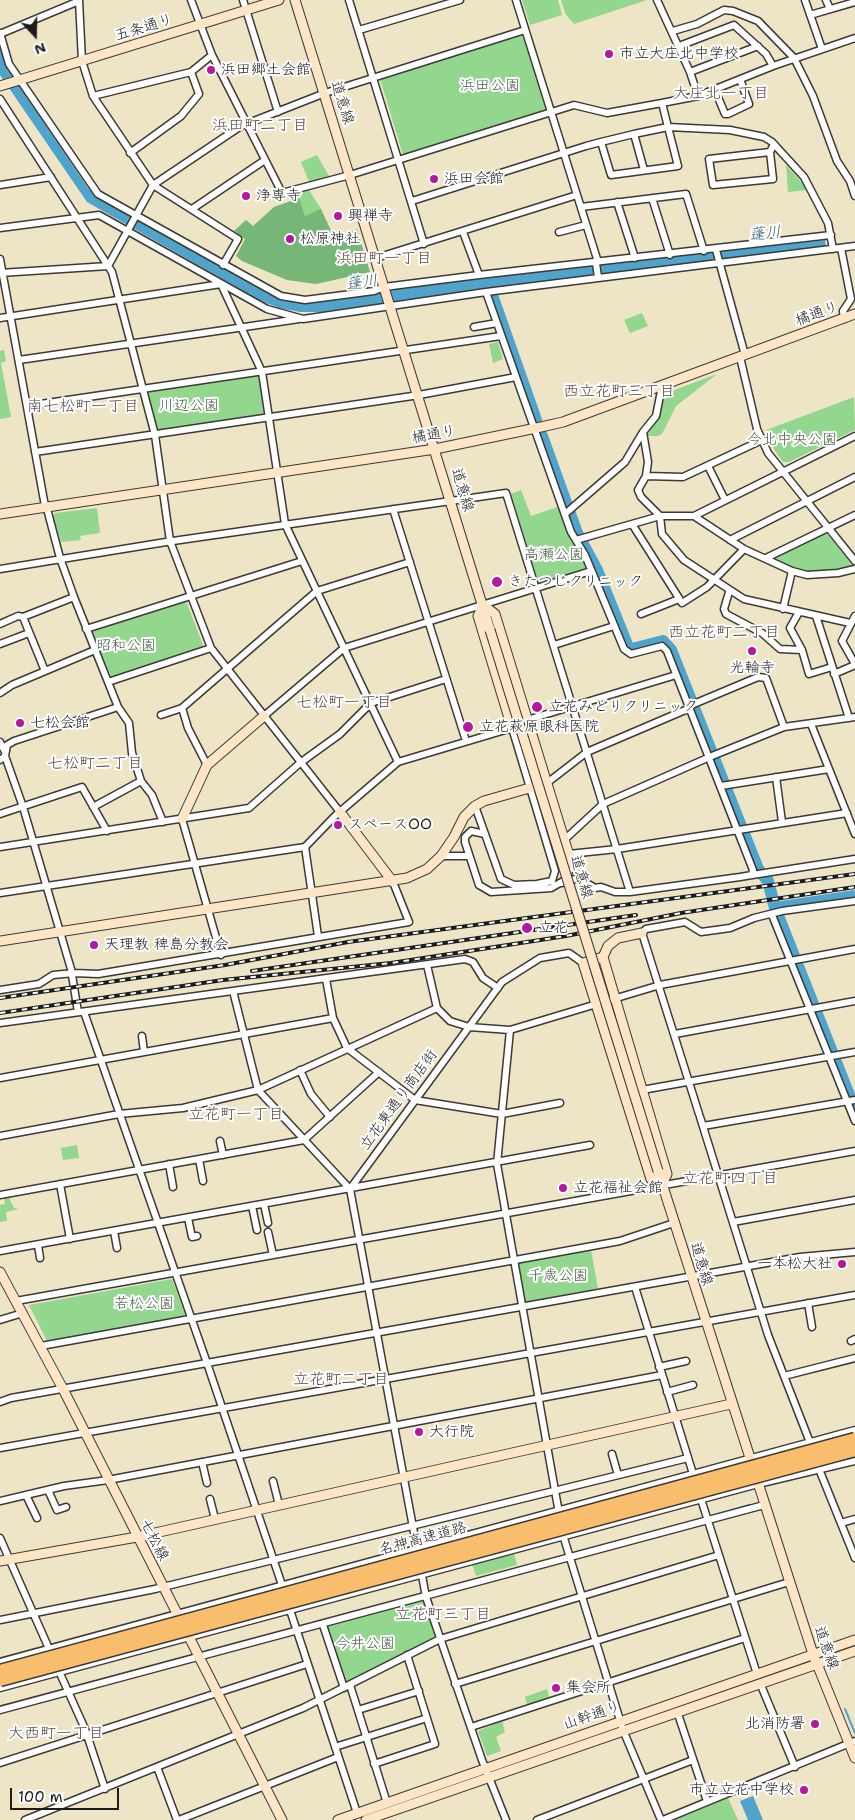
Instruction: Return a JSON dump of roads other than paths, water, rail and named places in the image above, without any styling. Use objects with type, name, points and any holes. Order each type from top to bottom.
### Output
[{"type":"highway","name":"名神高速道路","points":[[0,1670],[855,1439]]},
{"type":"highway","name":"名神高速道路","points":[[0,1680],[855,1450]]},
{"type":"street","points":[[223,265],[238,239],[153,185],[93,96],[82,61],[79,0],[0,33],[9,64],[18,81],[98,194],[135,216],[223,265],[274,292],[305,300],[479,275],[716,251],[831,236]]},
{"type":"street","points":[[190,0],[212,55],[282,193],[350,175],[574,105],[607,113],[698,96],[772,66],[855,38]]},
{"type":"street","points":[[243,0],[278,112]]},
{"type":"street","name":"五条通り","points":[[3,85],[279,0]]},
{"type":"street","name":"道意線","points":[[295,0],[436,449],[490,630],[704,1321],[813,1654],[852,1742],[855,1758]]},
{"type":"street","points":[[349,0],[424,244]]},
{"type":"street","points":[[359,30],[460,0]]},
{"type":"street","points":[[516,0],[586,225],[596,264],[597,277]]},
{"type":"street","points":[[657,0],[673,30],[698,96]]},
{"type":"street","points":[[805,0],[822,48]]},
{"type":"street","points":[[826,0],[830,9]]},
{"type":"street","points":[[810,15],[855,2]]},
{"type":"street","points":[[673,30],[697,24],[718,12],[734,11],[758,21],[794,58],[813,96],[837,162],[850,181],[855,196]]},
{"type":"street","points":[[679,46],[734,25],[766,54],[772,66]]},
{"type":"street","points":[[108,266],[153,185],[247,124],[373,76],[525,30]]},
{"type":"street","points":[[690,72],[758,46]]},
{"type":"street","points":[[93,96],[191,72],[212,55]]},
{"type":"street","points":[[130,152],[181,116],[199,94],[191,72]]},
{"type":"street","points":[[715,90],[725,114],[728,114],[749,104],[740,79]]},
{"type":"street","points":[[0,99],[108,266],[119,299],[155,435],[170,541],[210,648],[393,882],[409,922],[318,936],[221,955],[98,974],[71,973],[53,975],[39,984],[0,990]]},
{"type":"street","points":[[602,142],[611,174],[678,166],[662,103]]},
{"type":"street","points":[[412,202],[602,142],[634,134],[668,127],[730,130],[764,137],[774,144],[804,177],[828,223],[833,249]]},
{"type":"street","points":[[634,134],[644,170]]},
{"type":"street","points":[[770,152],[709,159],[713,186],[773,179],[770,152],[774,144]]},
{"type":"street","points":[[192,209],[265,160]]},
{"type":"street","points":[[0,185],[51,177]]},
{"type":"street","points":[[580,207],[686,194],[704,251]]},
{"type":"street","points":[[376,258],[577,195]]},
{"type":"street","points":[[652,198],[670,255]]},
{"type":"street","points":[[617,202],[635,258]]},
{"type":"street","points":[[0,228],[99,215],[267,309],[303,319]]},
{"type":"street","points":[[559,232],[586,225]]},
{"type":"street","points":[[463,232],[479,275]]},
{"type":"street","points":[[19,360],[486,292],[855,246]]},
{"type":"street","points":[[841,248],[850,299],[843,312],[844,319]]},
{"type":"street","points":[[716,251],[742,337],[742,356],[762,440],[768,453],[855,561]]},
{"type":"street","points":[[0,260],[35,452],[60,558],[86,629],[118,707],[129,723],[132,753],[141,781],[152,796],[163,822]]},
{"type":"street","points":[[1,273],[108,266]]},
{"type":"street","points":[[0,318],[221,284]]},
{"type":"street","points":[[221,284],[262,372],[285,524],[398,762]]},
{"type":"street","points":[[486,292],[535,429],[625,652],[631,654],[662,646],[667,651],[741,829],[753,870],[758,873]]},
{"type":"street","name":"橘通り","points":[[0,514],[46,505],[436,449],[535,429],[563,422],[855,314]]},
{"type":"street","points":[[474,327],[497,323]]},
{"type":"street","points":[[27,406],[501,336]]},
{"type":"street","points":[[35,452],[418,395],[516,377]]},
{"type":"street","points":[[568,512],[625,462],[643,432],[656,416],[662,386]]},
{"type":"street","points":[[643,432],[648,462],[646,476],[638,490],[641,497],[660,516],[662,534],[684,560],[716,579],[729,592],[744,600],[850,623]]},
{"type":"street","points":[[578,539],[660,516],[694,516],[855,436]]},
{"type":"street","points":[[646,476],[683,477],[762,440]]},
{"type":"street","points":[[708,466],[725,500]]},
{"type":"street","points":[[730,540],[855,477]]},
{"type":"street","points":[[0,569],[170,541],[506,493],[630,892]]},
{"type":"street","points":[[394,509],[466,741]]},
{"type":"street","points":[[694,516],[744,549],[807,576],[838,573],[855,569]]},
{"type":"street","points":[[766,558],[855,516]]},
{"type":"street","points":[[632,524],[682,603],[716,579],[744,549]]},
{"type":"street","points":[[86,629],[189,595],[302,561]]},
{"type":"street","points":[[161,715],[182,708],[317,591],[410,562]]},
{"type":"street","points":[[221,955],[182,819],[207,765],[344,648],[591,571]]},
{"type":"street","points":[[783,609],[792,571]]},
{"type":"street","points":[[729,592],[724,609],[726,614],[762,633],[780,649],[802,650]]},
{"type":"street","points":[[0,624],[74,597]]},
{"type":"street","points":[[641,614],[679,599]]},
{"type":"street","points":[[483,605],[495,614],[569,854],[572,865],[568,876],[562,883]]},
{"type":"street","points":[[483,605],[478,616],[556,874],[552,880],[537,884],[514,885],[499,877]]},
{"type":"street","points":[[799,612],[790,628],[802,650],[809,674],[855,664],[842,641],[855,616]]},
{"type":"street","points":[[548,847],[565,841],[603,804],[712,756],[784,727],[852,718],[833,670],[816,616]]},
{"type":"street","points":[[23,617],[45,671]]},
{"type":"street","points":[[554,645],[614,626]]},
{"type":"street","points":[[0,644],[29,633]]},
{"type":"street","points":[[108,682],[210,648]]},
{"type":"street","points":[[0,693],[95,650]]},
{"type":"street","points":[[527,720],[676,675]]},
{"type":"street","points":[[0,941],[410,878],[427,869],[442,856],[464,817],[475,806],[484,801],[547,783],[587,752],[758,678],[766,678],[784,727]]},
{"type":"street","points":[[0,847],[249,808],[300,763],[340,734],[371,703],[446,679]]},
{"type":"street","points":[[3,756],[7,745],[14,741],[118,707]]},
{"type":"street","points":[[182,708],[188,728],[207,765]]},
{"type":"street","points":[[811,724],[855,834]]},
{"type":"street","points":[[0,894],[305,847],[340,812],[398,762],[512,728]]},
{"type":"street","points":[[0,742],[3,756],[23,807],[34,842],[81,1012],[192,1318],[357,1813]]},
{"type":"street","points":[[723,785],[829,768]]},
{"type":"street","points":[[776,777],[782,822]]},
{"type":"street","points":[[93,807],[141,781]]},
{"type":"street","points":[[0,814],[82,787],[107,831]]},
{"type":"street","points":[[475,806],[499,877],[494,892]]},
{"type":"street","points":[[569,854],[617,849],[847,813]]},
{"type":"street","points":[[485,834],[474,831],[467,834],[465,842],[479,885],[494,892],[547,889],[578,878],[595,888],[601,887],[615,892],[630,892],[855,859]]},
{"type":"street","points":[[305,847],[318,936]]},
{"type":"street","points":[[442,856],[469,856]]},
{"type":"street","points":[[662,1185],[667,1174],[603,957],[608,946],[618,938],[642,933],[646,929],[686,922],[701,932],[711,931],[730,928],[754,918],[855,901]]},
{"type":"street","points":[[775,914],[851,1100],[855,1121]]},
{"type":"street","points":[[642,933],[660,985],[761,1311],[784,1376],[855,1558]]},
{"type":"street","points":[[427,965],[437,1008],[450,1022],[469,1027],[510,1030],[660,985],[855,950]]},
{"type":"street","name":"立花東通り商店街","points":[[350,1189],[502,982],[540,958],[569,953],[583,963]]},
{"type":"street","points":[[603,957],[583,963],[651,1179],[662,1185]]},
{"type":"street","points":[[0,1023],[469,960],[478,967],[484,978],[498,988]]},
{"type":"street","points":[[326,979],[333,1018],[348,1048],[415,1100],[502,1114],[560,1103]]},
{"type":"street","points":[[233,991],[258,1090],[350,1189],[426,1597],[485,1768],[506,1820]]},
{"type":"street","points":[[675,1034],[855,1000]]},
{"type":"street","points":[[0,1136],[119,1114],[183,1108],[258,1090],[437,1008]]},
{"type":"street","points":[[0,1078],[333,1018]]},
{"type":"street","points":[[510,1030],[497,1164],[563,1537],[623,1730],[662,1820],[707,1801],[734,1791],[736,1792],[852,1742]]},
{"type":"street","points":[[142,1036],[144,1052]]},
{"type":"street","points":[[642,1090],[855,1052]]},
{"type":"street","points":[[300,1070],[311,1094],[330,1117]]},
{"type":"street","points":[[0,1194],[304,1140],[379,1072]]},
{"type":"street","points":[[703,1126],[851,1100]]},
{"type":"street","points":[[220,1141],[223,1154]]},
{"type":"street","points":[[0,1251],[590,1146]]},
{"type":"street","points":[[16,1301],[855,1151]]},
{"type":"street","points":[[199,1159],[203,1181]]},
{"type":"street","points":[[169,1164],[173,1187]]},
{"type":"street","points":[[60,1184],[70,1239]]},
{"type":"street","points":[[732,1222],[855,1200]]},
{"type":"street","points":[[264,1204],[268,1223]]},
{"type":"street","points":[[252,1206],[257,1230]]},
{"type":"street","points":[[188,1218],[192,1237],[198,1236]]},
{"type":"street","points":[[41,1346],[620,1241],[674,1223]]},
{"type":"street","points":[[114,1231],[117,1248]]},
{"type":"street","points":[[268,1232],[272,1255]]},
{"type":"street","points":[[38,1244],[40,1258]]},
{"type":"street","points":[[0,1402],[690,1276],[800,1257],[855,1252]]},
{"type":"street","name":"七松線","points":[[0,1272],[41,1346],[282,1820]]},
{"type":"street","points":[[635,1287],[757,1674]]},
{"type":"street","points":[[0,1448],[855,1295]]},
{"type":"street","points":[[808,1303],[812,1327]]},
{"type":"street","points":[[0,1320],[23,1313]]},
{"type":"street","points":[[784,1376],[855,1358]]},
{"type":"street","points":[[660,1367],[686,1361]]},
{"type":"street","points":[[0,1501],[48,1490],[238,1456],[662,1375]]},
{"type":"street","points":[[668,1392],[693,1385]]},
{"type":"street","points":[[0,1561],[137,1537],[731,1404]]},
{"type":"street","points":[[0,1662],[855,1430]]},
{"type":"street","points":[[612,1454],[618,1475]]},
{"type":"street","points":[[0,1620],[162,1587],[688,1458]]},
{"type":"street","points":[[0,1688],[701,1499],[855,1461]]},
{"type":"street","points":[[202,1462],[207,1484]]},
{"type":"street","points":[[273,1481],[279,1505]]},
{"type":"street","points":[[48,1490],[57,1510],[66,1507]]},
{"type":"street","points":[[26,1495],[37,1518]]},
{"type":"street","points":[[210,1499],[216,1519]]},
{"type":"street","points":[[0,1710],[764,1505]]},
{"type":"street","points":[[841,1523],[855,1519]]},
{"type":"street","points":[[0,1538],[86,1734],[105,1789]]},
{"type":"street","points":[[25,1820],[239,1736],[320,1700],[440,1639],[719,1556]]},
{"type":"street","points":[[455,1684],[789,1582]]},
{"type":"street","points":[[323,1624],[358,1710],[387,1803]]},
{"type":"street","points":[[471,1727],[745,1638]]},
{"type":"street","name":"山幹通り","points":[[338,1820],[855,1640]]},
{"type":"street","name":"山幹通り","points":[[366,1820],[855,1651]]},
{"type":"street","points":[[374,1764],[435,1744],[407,1656]]},
{"type":"street","points":[[0,1763],[308,1664]]},
{"type":"street","points":[[760,1683],[795,1767]]},
{"type":"street","points":[[358,1710],[418,1691]]},
{"type":"street","points":[[678,1711],[707,1801]]},
{"type":"street","points":[[335,1747],[426,1718]]},
{"type":"street","points":[[157,1767],[178,1820],[338,1757]]},
{"type":"street","points":[[537,1820],[693,1760]]},
{"type":"water","points":[[0,49],[12,75],[88,188],[99,199],[280,298],[312,302],[450,282],[825,240],[826,247],[489,288],[321,312],[300,312],[279,308],[261,301],[87,202],[0,75]]},
{"type":"water","points":[[753,1796],[763,1820],[748,1820],[740,1801]]},
{"type":"waterway","points":[[492,295],[536,420]]},
{"type":"waterway","points":[[542,436],[577,533],[597,570],[628,647],[632,649],[663,641],[671,650],[758,869],[768,881],[775,908],[855,896]]},
{"type":"waterway","points":[[775,908],[855,1110]]},
{"type":"waterway","points":[[711,1516],[749,1505]]},
{"type":"waterway","points":[[845,1709],[855,1733]]},
{"type":"railway","points":[[0,998],[225,965],[348,942],[855,874]]},
{"type":"railway","points":[[0,1013],[223,980],[391,963],[566,936],[681,913],[855,887]]},
{"type":"railway","points":[[252,971],[636,915]]},
{"type":"place","name":"市立大庄北中学校","points":[[609,54]]},
{"type":"place","name":"浜田郷土会館","points":[[211,70]]},
{"type":"place","name":"浜田会館","points":[[434,179]]},
{"type":"place","name":"浄専寺","points":[[246,196]]},
{"type":"place","name":"興禅寺","points":[[338,216]]},
{"type":"place","name":"松原神社","points":[[290,239]]},
{"type":"place","name":"きたつじクリニック","points":[[497,582]]},
{"type":"place","name":"光輪寺","points":[[752,651]]},
{"type":"place","name":"立花みどりクリニック","points":[[537,707]]},
{"type":"place","name":"七松会館","points":[[20,723]]},
{"type":"place","name":"立花萩原眼科医院","points":[[468,727]]},
{"type":"place","name":"スペース○○","points":[[338,825]]},
{"type":"place","name":"立花","points":[[527,928]]},
{"type":"place","name":"天理教 稗島分教会","points":[[94,945]]},
{"type":"place","name":"立花福祉会館","points":[[563,1188]]},
{"type":"place","name":"一本松大社","points":[[842,1264]]},
{"type":"place","name":"大行院","points":[[419,1432]]},
{"type":"place","name":"集会所","points":[[556,1688]]},
{"type":"place","name":"北消防署","points":[[815,1724]]},
{"type":"place","name":"市立立花中学校","points":[[804,1790]]},
{"type":"district","name":"大庄北一丁目","points":[[721,94]]},
{"type":"district","name":"浜田町二丁目","points":[[260,126]]},
{"type":"district","name":"浜田町一丁目","points":[[384,259]]},
{"type":"district","name":"西立花町三丁目","points":[[619,392]]},
{"type":"district","name":"南七松町一丁目","points":[[83,407]]},
{"type":"district","name":"西立花町二丁目","points":[[724,633]]},
{"type":"district","name":"七松町一丁目","points":[[344,703]]},
{"type":"district","name":"七松町二丁目","points":[[95,764]]},
{"type":"district","name":"立花町一丁目","points":[[236,1115]]},
{"type":"district","name":"立花町四丁目","points":[[730,1179]]},
{"type":"district","name":"立花町二丁目","points":[[341,1380]]},
{"type":"district","name":"立花町三丁目","points":[[443,1615]]},
{"type":"district","name":"大西町一丁目","points":[[56,1734]]},
{"type":"park label","name":"浜田公園","points":[[490,86]]},
{"type":"park label","name":"川辺公園","points":[[189,406]]},
{"type":"park label","name":"今北中央公園","points":[[792,440]]},
{"type":"park label","name":"高瀬公園","points":[[554,555]]},
{"type":"park label","name":"昭和公園","points":[[126,646]]},
{"type":"park label","name":"千歳公園","points":[[558,1276]]},
{"type":"park label","name":"若松公園","points":[[144,1304]]},
{"type":"park label","name":"今井公園","points":[[365,1644]]},
{"type":"water label","name":"蓬川","points":[[765,234]]},
{"type":"water label","name":"蓬川","points":[[362,283]]}]
